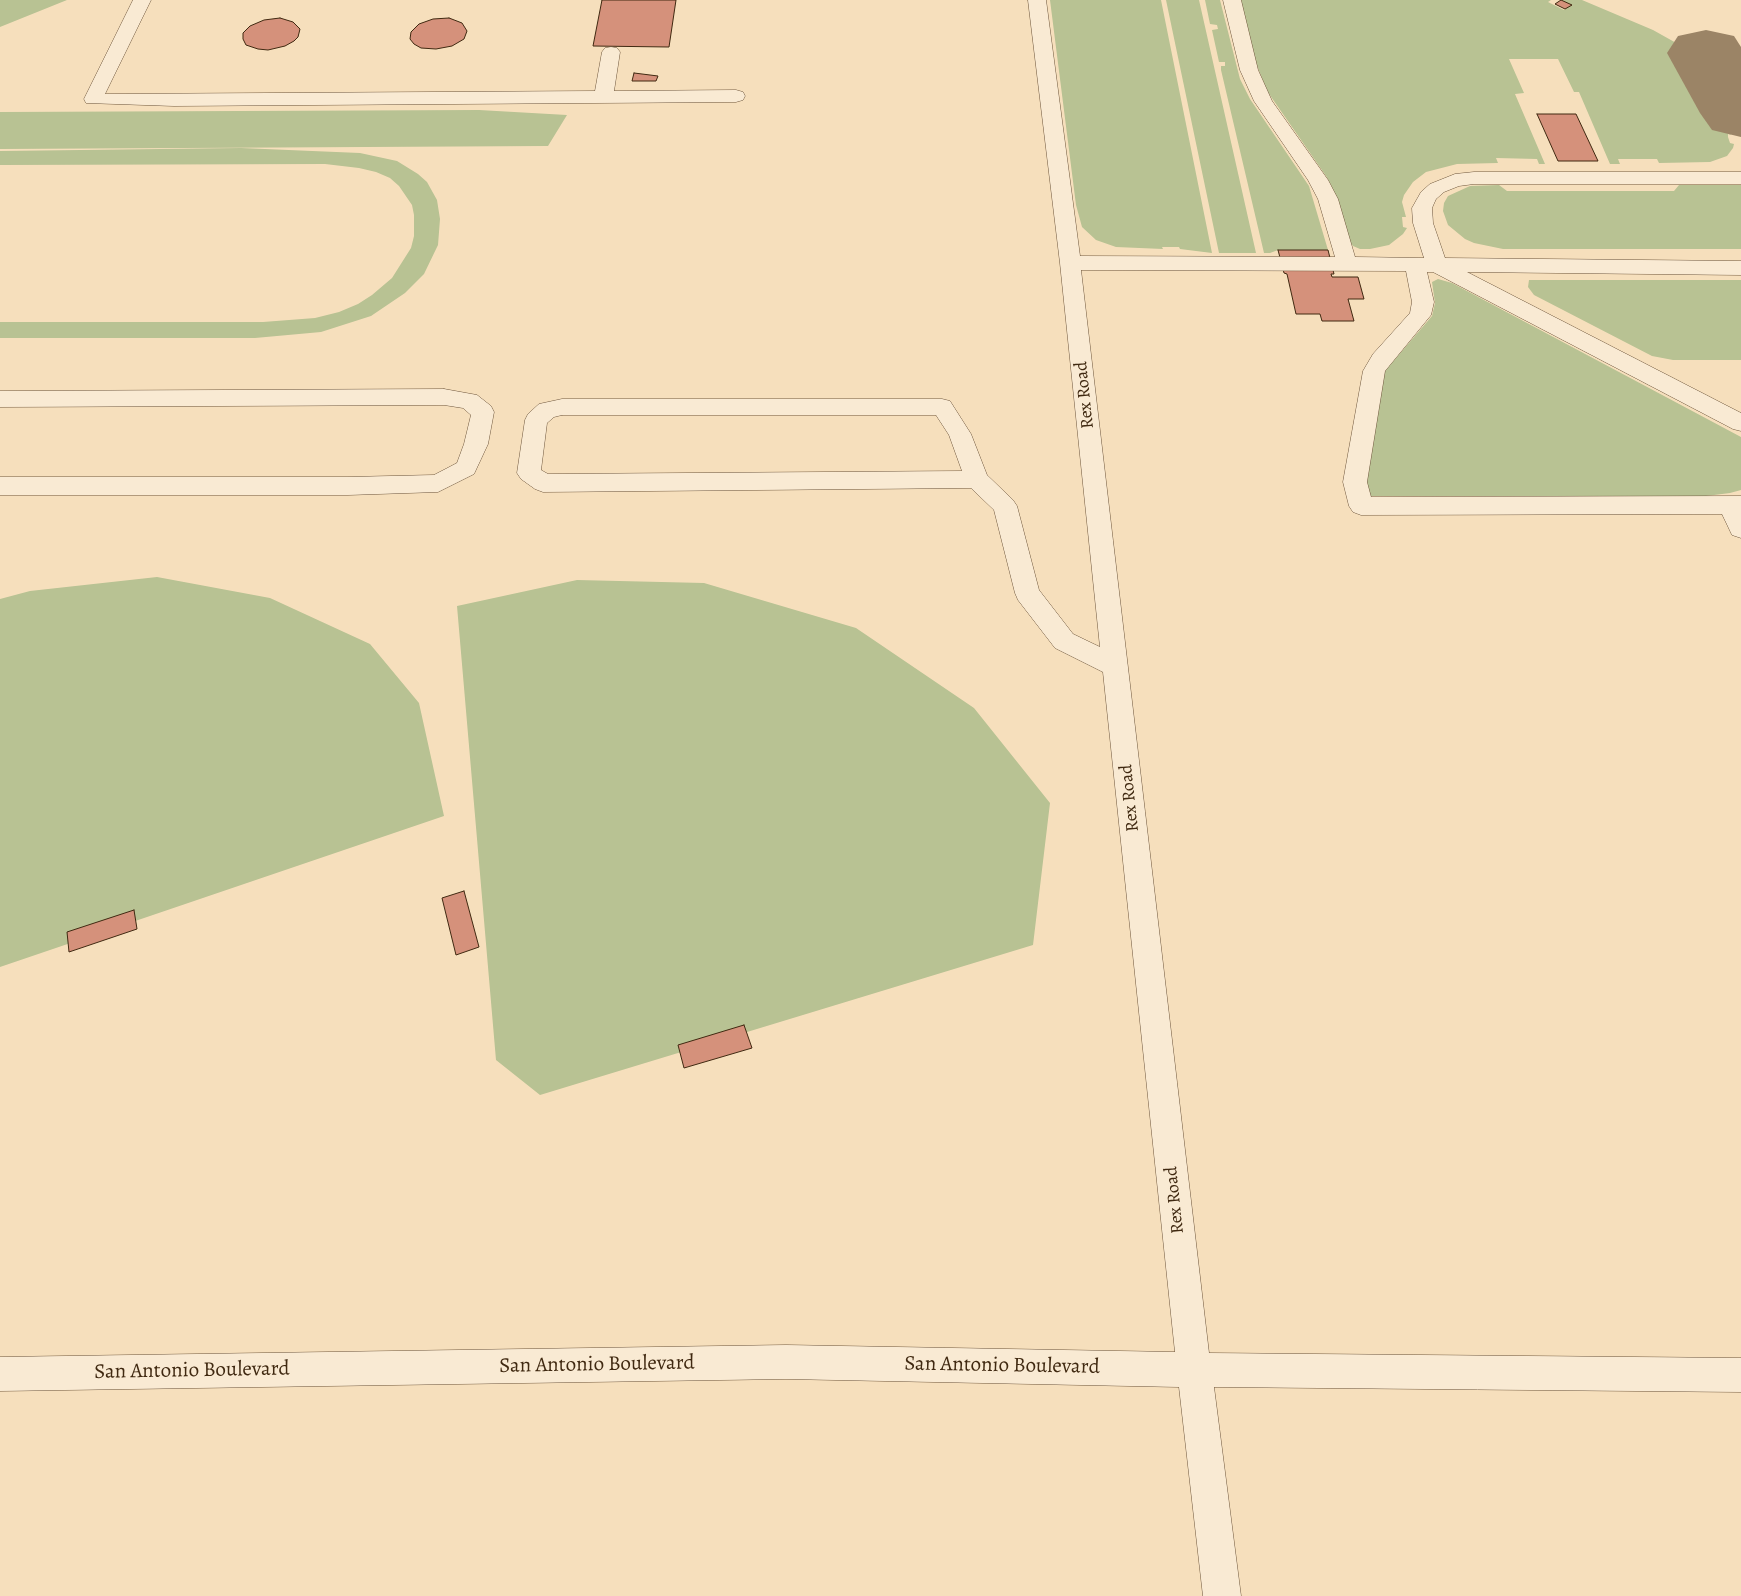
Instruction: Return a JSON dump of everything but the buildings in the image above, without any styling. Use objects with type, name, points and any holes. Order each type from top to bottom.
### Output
[{"type":"street","points":[[142,0],[93,98],[174,100],[736,96]]},
{"type":"street","name":"Rex Road","points":[[1037,0],[1070,263],[1194,1370],[1222,1596]]},
{"type":"street","points":[[1232,0],[1249,70],[1263,101],[1318,180],[1328,199],[1347,264]]},
{"type":"street","points":[[604,96],[612,52]]},
{"type":"street","points":[[1741,178],[1474,178],[1455,180],[1437,188],[1428,196],[1422,208],[1426,265],[1423,302],[1420,314],[1381,359],[1374,371],[1355,482],[1361,506],[1736,505],[1741,529]]},
{"type":"street","points":[[1070,263],[1741,268]]},
{"type":"street","points":[[1426,265],[1741,423]]},
{"type":"street","points":[[0,399],[444,397],[468,401],[483,412],[476,444],[466,468],[438,483],[348,486],[0,486]]},
{"type":"street","points":[[977,479],[543,483],[529,473],[536,420],[547,410],[562,406],[942,406],[960,434],[977,479],[1005,506],[1027,593],[1064,641],[1115,666]]},
{"type":"street","name":"San Antonio Boulevard","points":[[0,1374],[786,1362],[1194,1370],[1741,1375]]},
{"type":"green space","points":[[0,0],[67,0],[0,27]]},
{"type":"green space","points":[[1050,0],[1161,0],[1212,253],[1180,249],[1179,247],[1162,247],[1163,249],[1116,247],[1096,240],[1082,227],[1076,205]]},
{"type":"green space","points":[[1166,0],[1199,0],[1256,253],[1219,253]]},
{"type":"green space","points":[[1205,0],[1220,0],[1240,79],[1250,99],[1309,186],[1328,250],[1278,250],[1264,253],[1221,70],[1221,66],[1225,66],[1225,62],[1219,62],[1212,30],[1218,29],[1217,25],[1210,24]]},
{"type":"green space","points":[[1239,0],[1551,0],[1548,2],[1564,10],[1571,5],[1561,0],[1582,0],[1653,30],[1678,44],[1731,135],[1728,134],[1728,137],[1730,143],[1734,144],[1733,148],[1727,156],[1710,162],[1659,163],[1657,159],[1618,159],[1620,164],[1610,164],[1579,92],[1574,92],[1558,59],[1509,59],[1524,93],[1515,94],[1545,164],[1539,164],[1537,159],[1496,158],[1498,163],[1457,164],[1426,172],[1413,182],[1404,195],[1402,202],[1406,217],[1402,217],[1403,227],[1407,228],[1403,234],[1389,245],[1360,249],[1353,246],[1347,238],[1331,185],[1326,176],[1267,91],[1256,63]]},
{"type":"green space","points":[[479,110],[567,115],[548,146],[0,149],[0,112]]},
{"type":"green space","points":[[241,148],[360,153],[397,161],[418,174],[427,182],[437,200],[440,219],[438,245],[424,274],[405,293],[371,316],[321,332],[255,338],[0,338],[0,322],[263,322],[315,318],[339,312],[358,304],[392,278],[411,248],[414,236],[414,215],[412,205],[399,186],[390,178],[376,172],[325,164],[0,165],[0,151]]},
{"type":"green space","points":[[1499,185],[1507,191],[1674,191],[1679,185],[1741,185],[1741,249],[1503,249],[1474,243],[1465,239],[1448,225],[1443,211],[1444,203],[1448,196],[1470,186]]},
{"type":"green space","points":[[1438,279],[1452,283],[1741,437],[1741,490],[1706,496],[1369,496],[1366,477],[1384,372],[1432,316],[1435,303],[1432,282]]},
{"type":"green space","points":[[1529,280],[1741,280],[1741,360],[1673,360],[1652,356],[1534,295],[1528,287]]},
{"type":"green space","points":[[157,577],[270,598],[370,644],[419,703],[444,816],[0,967],[0,599],[30,591]]},
{"type":"green space","points":[[577,580],[704,583],[856,628],[974,708],[1050,803],[1033,945],[540,1095],[496,1060],[457,606]]},
{"type":"taxiway","points":[[1706,53],[1741,113]]}]
